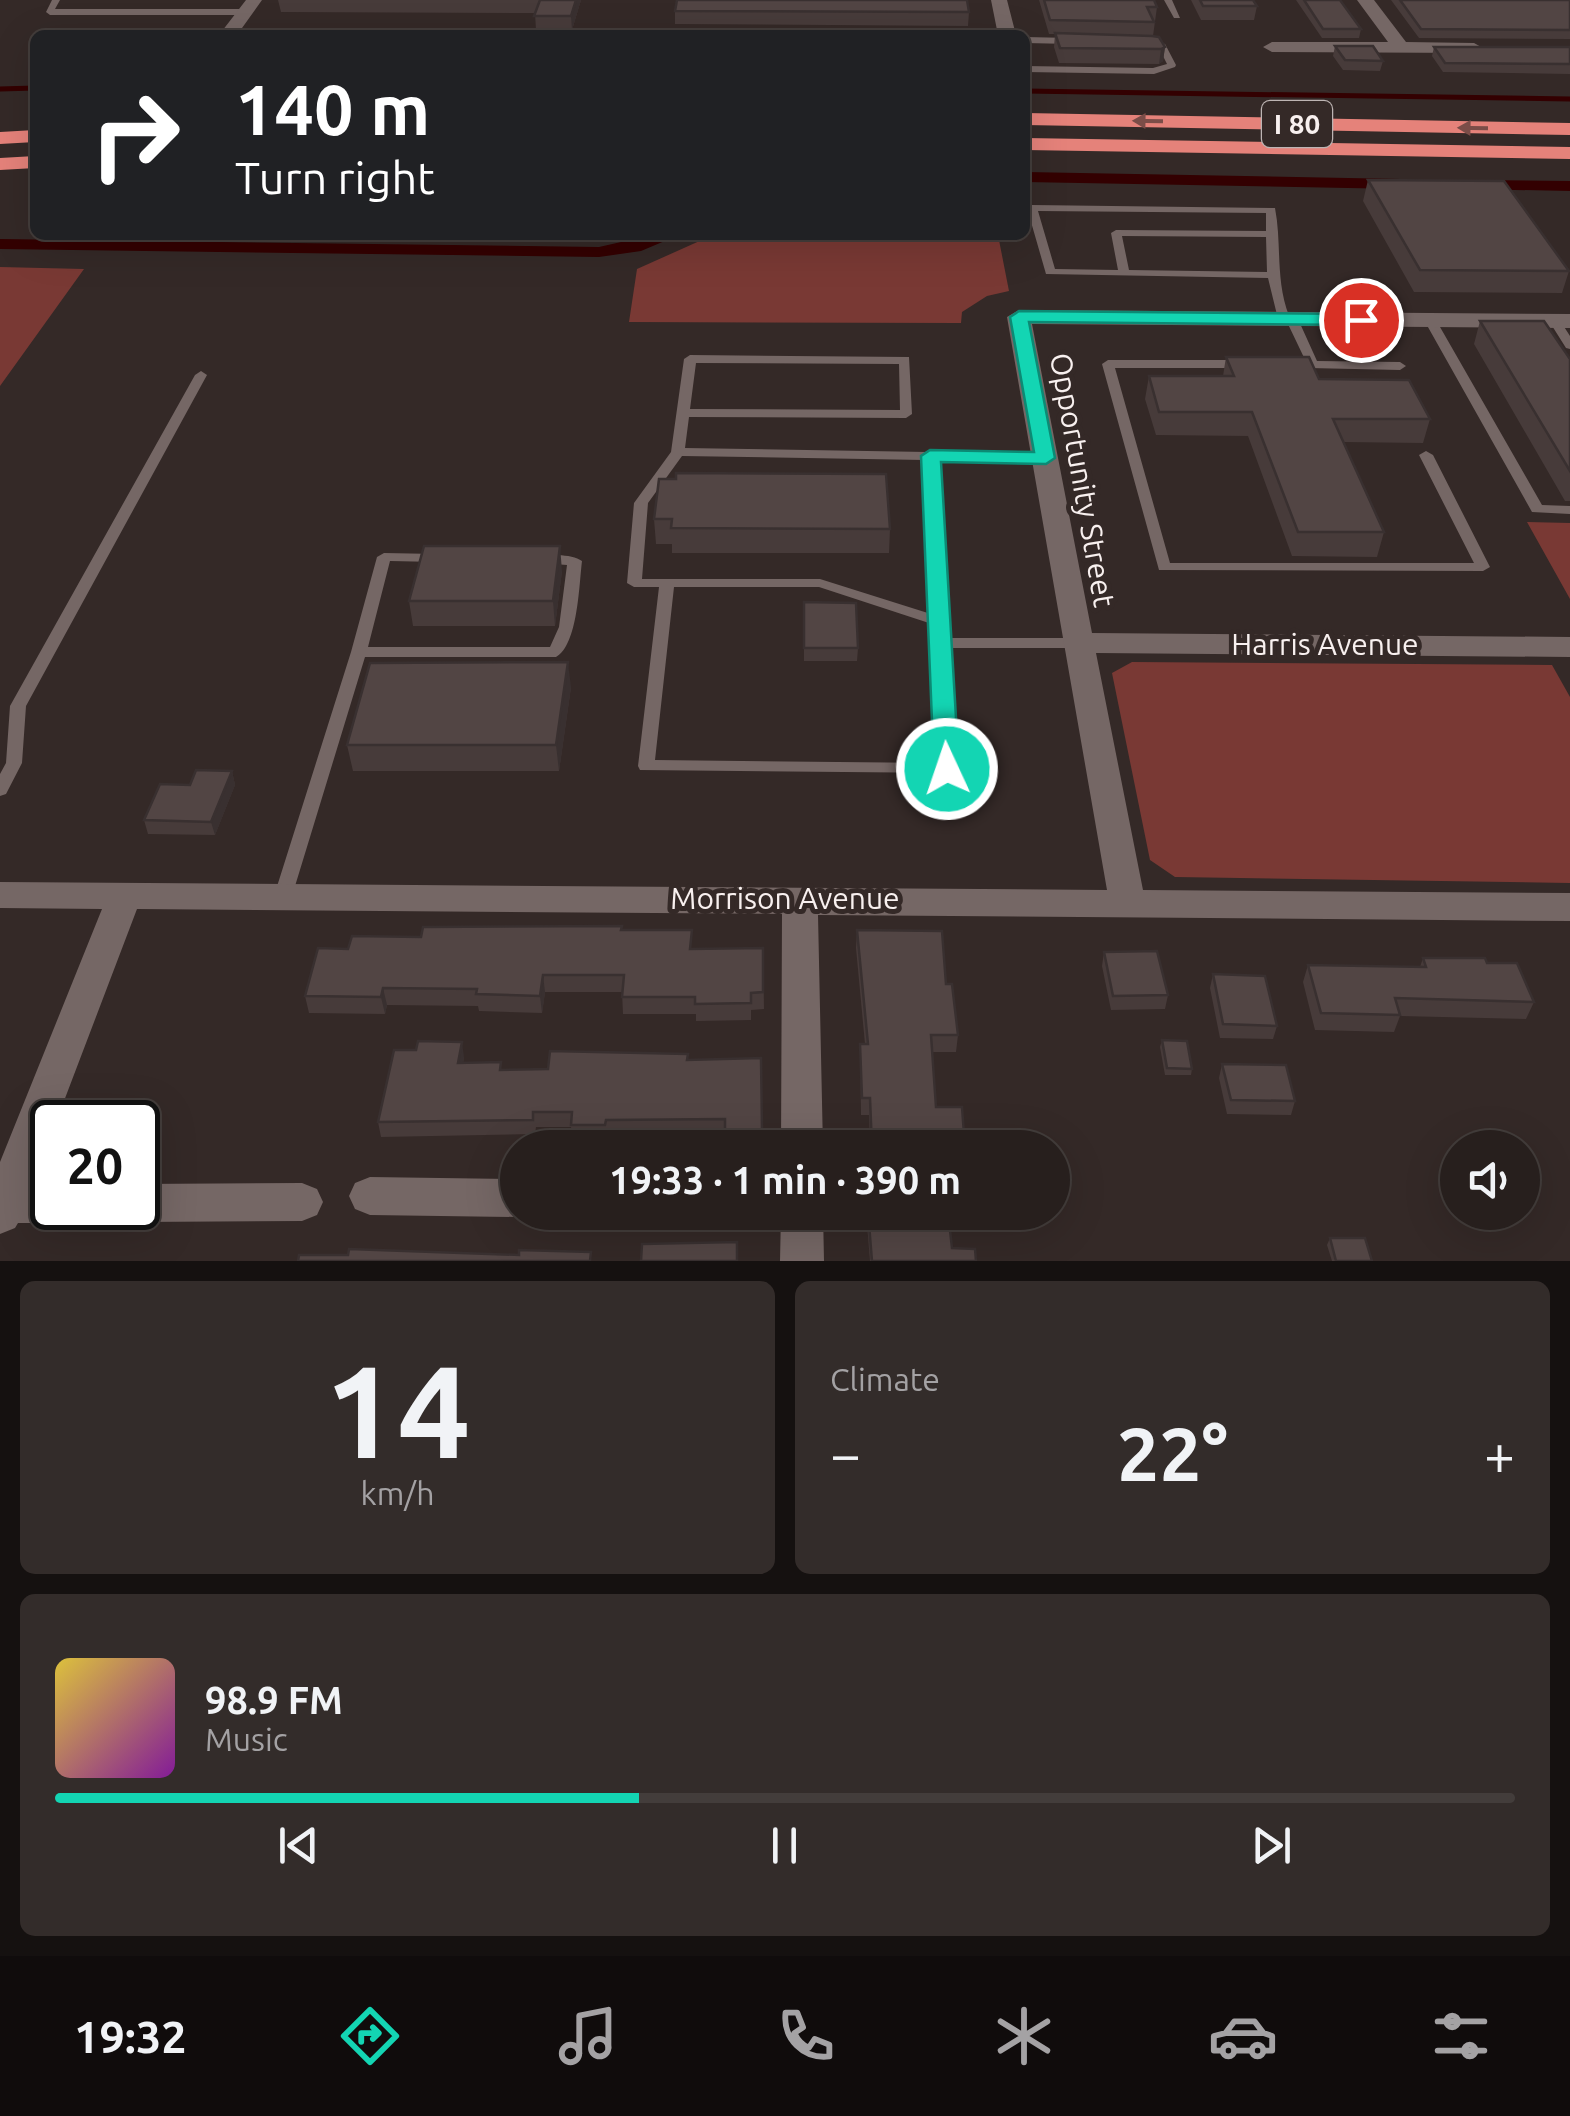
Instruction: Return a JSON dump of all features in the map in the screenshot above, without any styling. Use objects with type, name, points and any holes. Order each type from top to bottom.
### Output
[{"type":"highway","name":"I 80","points":[[1030,119],[1570,129]]},
{"type":"highway","points":[[0,138],[30,136]]},
{"type":"highway","name":"I 80","points":[[1030,144],[1570,153]]},
{"type":"highway","points":[[0,164],[30,162]]},
{"type":"street","points":[[999,0],[1006,30]]},
{"type":"street","points":[[1366,0],[1400,47]]},
{"type":"street","points":[[232,30],[249,6]]},
{"type":"street","points":[[1272,46],[1495,48]]},
{"type":"street","name":"Opportunity Street","points":[[1128,902],[1019,317],[1562,321]]},
{"type":"street","name":"Harris Avenue","points":[[1080,642],[1570,646]]},
{"type":"street","name":"Morrison Avenue","points":[[0,895],[800,898],[1570,907]]},
{"type":"street","points":[[30,1206],[1,1208],[124,895]]},
{"type":"street","points":[[800,898],[802,1130]]},
{"type":"street","points":[[370,1196],[500,1198]]},
{"type":"street","points":[[160,1203],[302,1202]]},
{"type":"street","points":[[802,1230],[802,1261]]},
{"type":"lane","points":[[56,0],[50,12],[249,6]]},
{"type":"lane","points":[[108,11],[114,0]]},
{"type":"lane","points":[[167,10],[174,0]]},
{"type":"lane","points":[[1168,0],[1177,16]]},
{"type":"lane","points":[[1030,40],[1081,42]]},
{"type":"lane","points":[[1030,69],[1154,70],[1172,66],[1162,46],[1134,43]]},
{"type":"lane","points":[[1272,275],[1050,272],[1032,208],[1271,210],[1273,292],[1313,365]]},
{"type":"lane","points":[[1124,273],[1116,233],[1272,234]]},
{"type":"lane","points":[[1430,320],[1537,509],[1570,510]]},
{"type":"lane","points":[[1562,321],[1570,345]]},
{"type":"lane","points":[[683,413],[906,414],[905,360],[690,359],[683,413],[678,452],[641,504],[634,583],[820,584],[939,621]]},
{"type":"lane","points":[[1254,364],[1108,364],[1164,567],[1483,567],[1426,455]]},
{"type":"lane","points":[[1294,365],[1400,366]]},
{"type":"lane","points":[[0,790],[14,763],[18,706],[201,375]]},
{"type":"lane","points":[[678,452],[1046,458]]},
{"type":"lane","points":[[667,583],[646,766],[947,769],[930,456]]},
{"type":"lane","points":[[283,896],[359,652],[384,557],[460,558]]},
{"type":"lane","points":[[359,652],[556,652],[566,627],[575,561],[537,560]]},
{"type":"lane","points":[[940,642],[1080,642]]},
{"type":"shaded area","points":[[702,240],[999,240],[1009,291],[987,296],[962,312],[961,323],[629,322],[637,269]]},
{"type":"shaded area","points":[[0,267],[84,269],[0,386]]},
{"type":"shaded area","points":[[1527,522],[1570,523],[1570,599]]},
{"type":"shaded area","points":[[1132,662],[1552,665],[1570,697],[1570,883],[1175,877],[1150,860],[1112,673]]},
{"type":"building","points":[[540,0],[576,0],[571,16],[534,16]]},
{"type":"building","points":[[677,0],[967,0],[969,12],[675,11]]},
{"type":"building","points":[[1044,0],[1154,0],[1157,7],[1147,7],[1154,22],[1050,20]]},
{"type":"building","points":[[1200,0],[1253,0],[1257,6],[1203,6]]},
{"type":"building","points":[[1304,0],[1340,0],[1361,29],[1323,29]]},
{"type":"building","points":[[1400,0],[1570,0],[1570,30],[1421,29]]},
{"type":"building","points":[[1055,33],[1152,36],[1159,37],[1165,47],[1060,48]]},
{"type":"building","points":[[1335,46],[1373,46],[1383,61],[1345,60]]},
{"type":"building","points":[[1434,47],[1570,47],[1570,64],[1445,63]]},
{"type":"building","points":[[1368,180],[1504,181],[1569,271],[1420,270]]},
{"type":"building","points":[[1480,321],[1544,321],[1570,359],[1570,471]]},
{"type":"building","points":[[1226,357],[1309,357],[1319,379],[1409,380],[1430,419],[1333,419],[1384,532],[1298,532],[1252,412],[1159,412],[1149,376],[1234,376]]},
{"type":"building","points":[[676,473],[886,474],[890,529],[671,528],[672,519],[654,519],[659,479],[676,479]]},
{"type":"building","points":[[424,546],[560,546],[553,601],[409,601]]},
{"type":"building","points":[[804,602],[856,603],[858,648],[804,648]]},
{"type":"building","points":[[568,662],[556,745],[347,745],[370,663]]},
{"type":"building","points":[[196,770],[232,771],[211,822],[144,820],[160,784],[190,785]]},
{"type":"building","points":[[622,926],[621,930],[692,930],[690,949],[763,948],[763,992],[751,993],[751,1003],[695,1004],[695,997],[622,997],[624,975],[543,975],[540,996],[476,994],[477,989],[383,988],[381,997],[305,996],[318,948],[348,949],[352,936],[421,937],[423,927]]},
{"type":"building","points":[[857,930],[942,931],[946,984],[952,984],[958,1035],[931,1035],[936,1107],[962,1107],[964,1130],[871,1130],[870,1098],[862,1098],[860,1044],[868,1044]]},
{"type":"building","points":[[1157,951],[1168,995],[1113,996],[1104,952]]},
{"type":"building","points":[[1423,958],[1485,958],[1487,963],[1517,963],[1534,1002],[1395,998],[1400,1015],[1321,1013],[1308,965],[1426,967]]},
{"type":"building","points":[[1213,974],[1265,976],[1277,1026],[1223,1024]]},
{"type":"building","points":[[1162,1040],[1187,1041],[1192,1069],[1167,1068]]},
{"type":"building","points":[[418,1041],[462,1042],[458,1063],[501,1062],[500,1070],[548,1069],[550,1051],[688,1054],[687,1060],[761,1058],[762,1129],[725,1130],[725,1119],[606,1120],[605,1125],[571,1125],[572,1112],[533,1112],[533,1120],[378,1122],[394,1050],[416,1050]]},
{"type":"building","points":[[1222,1064],[1286,1065],[1295,1101],[1231,1100]]},
{"type":"building","points":[[869,1230],[950,1230],[952,1248],[975,1249],[976,1261],[872,1261]]},
{"type":"building","points":[[1330,1238],[1365,1238],[1372,1261],[1336,1261]]},
{"type":"building","points":[[737,1242],[737,1261],[641,1261],[642,1244]]},
{"type":"building","points":[[349,1249],[519,1255],[519,1250],[591,1252],[590,1261],[298,1261],[299,1255],[348,1255]]},
{"type":"waterway","points":[[0,89],[30,88]]},
{"type":"waterway","points":[[1030,91],[1570,99]]},
{"type":"waterway","points":[[1030,177],[1400,184]]},
{"type":"waterway","points":[[1475,185],[1570,186]]},
{"type":"waterway","points":[[0,244],[599,252],[655,240]]},
{"type":"route","points":[[947,769],[930,456],[1046,458],[1019,317],[1361,320]]}]
